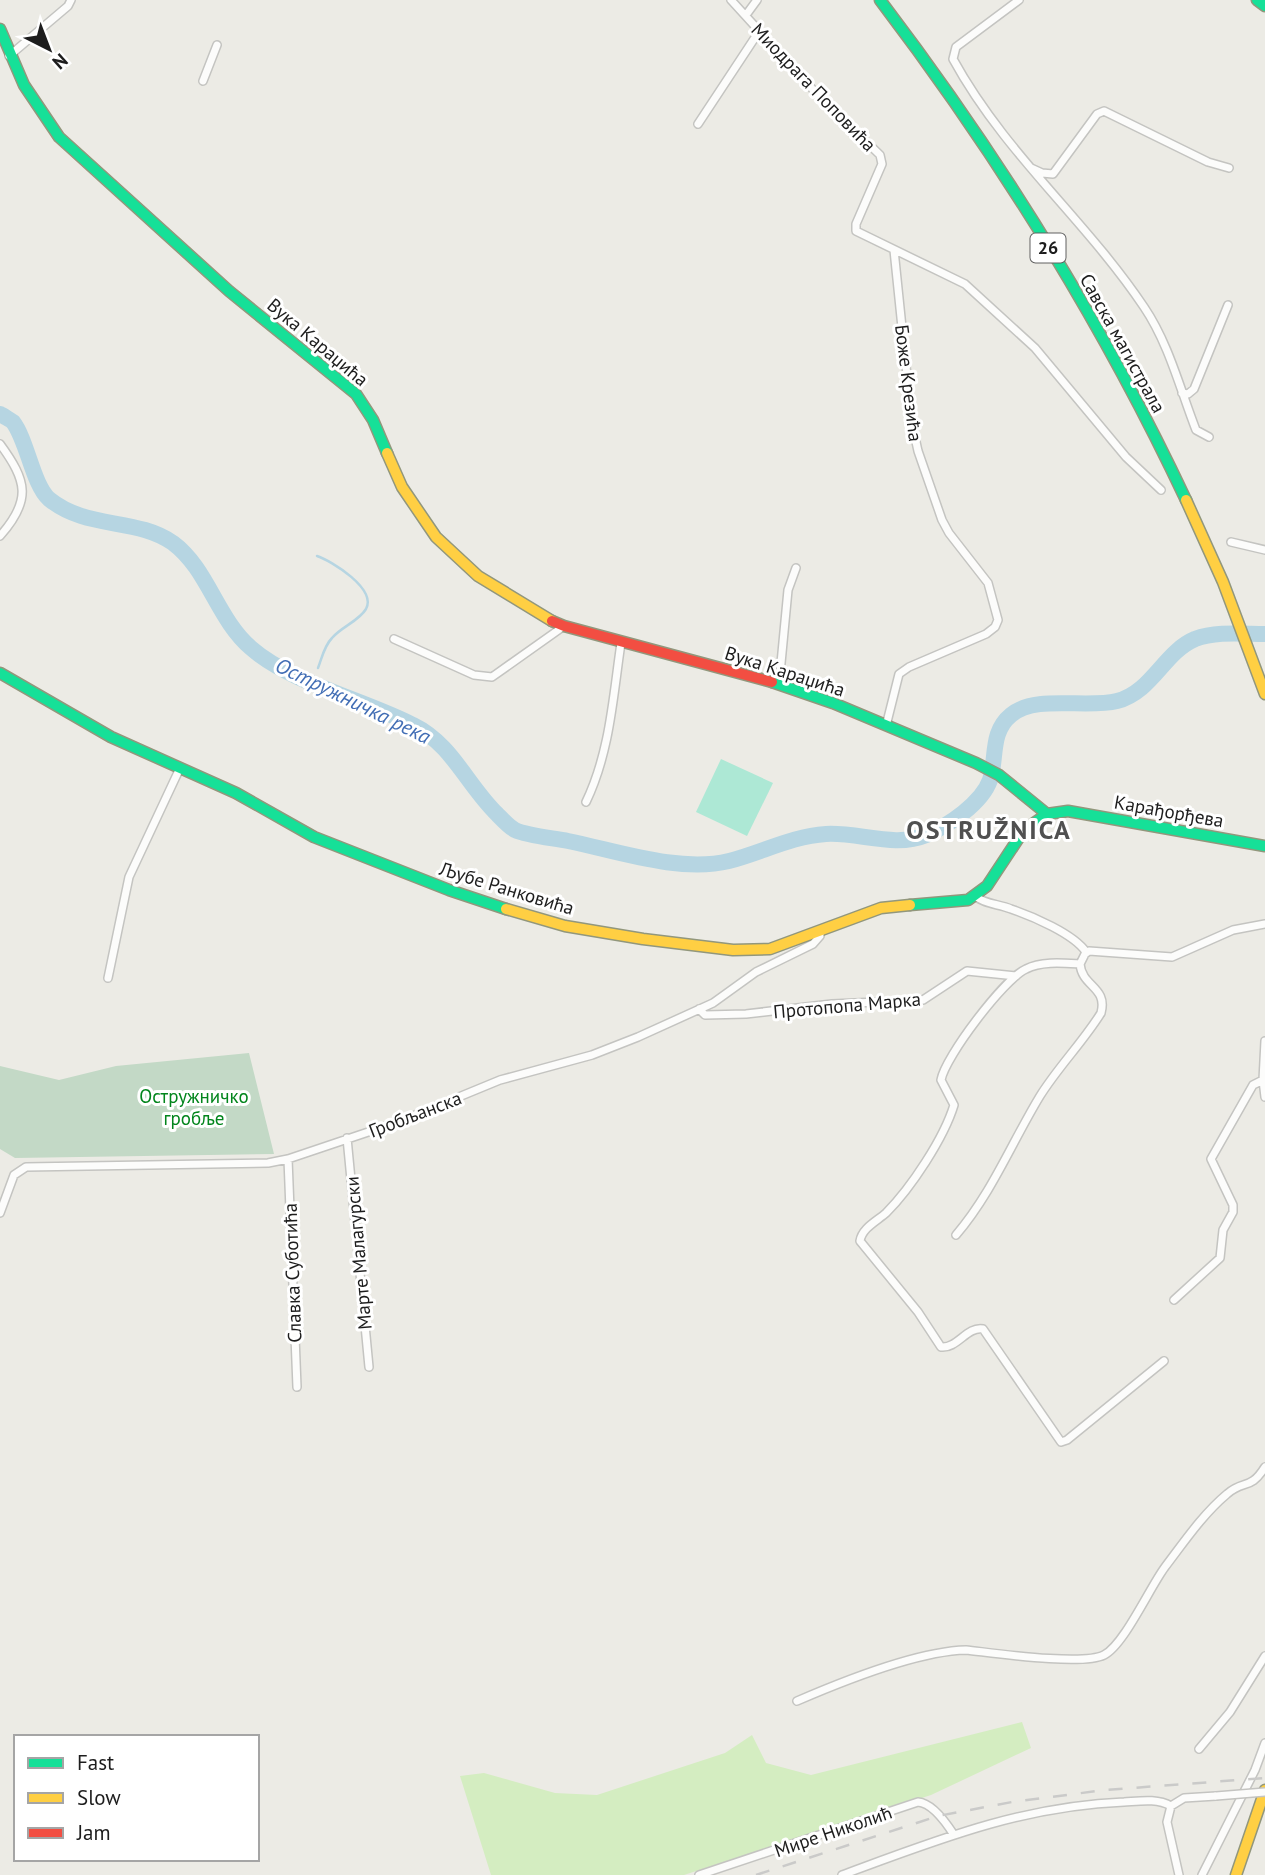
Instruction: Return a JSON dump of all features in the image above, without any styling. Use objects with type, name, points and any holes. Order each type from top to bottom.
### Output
[{"type":"street","points":[[9,56],[68,6],[71,0]]},
{"type":"street","name":"Миодрага Поповића","points":[[731,0],[816,93],[880,155],[882,164],[856,224],[856,231],[965,284],[1035,348],[1126,457],[1161,489]]},
{"type":"street","points":[[746,15],[757,0]]},
{"type":"street","name":"Савска магистрала","points":[[880,0],[988,154],[1058,264],[1124,376],[1204,537],[1242,628],[1265,694]]},
{"type":"street","points":[[1019,0],[954,50],[953,59],[1006,140],[1083,227],[1144,308],[1158,332],[1196,430],[1209,437]]},
{"type":"street","points":[[1257,0],[1265,6]]},
{"type":"street","name":"Вука Караџића","points":[[0,29],[20,81],[36,108],[59,137],[229,291],[356,394],[373,420],[402,487],[436,537],[478,576],[564,626],[779,684],[833,703],[976,763],[1023,792],[1047,814]]},
{"type":"street","points":[[698,124],[758,29]]},
{"type":"street","points":[[203,81],[218,45]]},
{"type":"street","points":[[1025,163],[1036,171],[1053,174],[1097,114],[1104,111],[1208,162],[1229,168]]},
{"type":"street","name":"Боже Крезића","points":[[886,726],[899,674],[992,630],[998,621],[988,583],[942,520],[918,451],[912,424],[894,250]]},
{"type":"street","points":[[1182,393],[1188,394],[1194,389],[1228,305]]},
{"type":"street","points":[[0,444],[17,473],[23,495],[17,512],[0,536]]},
{"type":"street","points":[[1231,542],[1265,550]]},
{"type":"street","points":[[779,684],[788,590],[796,568]]},
{"type":"street","points":[[394,639],[474,675],[492,677],[564,626]]},
{"type":"street","points":[[586,802],[610,730],[621,643]]},
{"type":"street","name":"Љубе Ранковића","points":[[0,673],[100,732],[236,793],[335,846],[449,890],[565,926],[643,939],[746,951],[784,945],[881,908],[958,902],[975,896]]},
{"type":"street","points":[[108,978],[129,877],[180,768]]},
{"type":"street","name":"Карађорђева","points":[[1047,814],[1068,811],[1265,846]]},
{"type":"street","points":[[1047,814],[1024,830],[987,886],[975,896],[981,901],[1018,912],[1055,929],[1080,945],[1086,953]]},
{"type":"street","points":[[956,1235],[986,1195],[1040,1096],[1101,1013],[1101,995],[1083,976],[1080,964],[1086,953],[1093,951],[1172,957],[1233,930],[1265,924]]},
{"type":"street","name":"Гробљанска","points":[[0,1213],[14,1175],[26,1167],[268,1163],[288,1159],[431,1110],[524,1072],[592,1055],[721,998],[755,972],[818,941],[820,931]]},
{"type":"street","name":"Протопопа Марка","points":[[699,1009],[705,1015],[746,1014],[832,1004],[923,1000],[967,971],[1016,976],[1026,968],[1036,965],[1080,964]]},
{"type":"street","points":[[1016,976],[982,1014],[946,1065],[942,1080],[954,1105],[926,1160],[892,1206],[860,1237],[861,1243],[918,1312],[941,1347],[949,1347],[975,1329],[983,1329],[1057,1440],[1061,1442],[1067,1440],[1164,1361]]},
{"type":"street","points":[[1265,1041],[1265,1097]]},
{"type":"street","points":[[1174,1300],[1220,1258],[1223,1230],[1232,1214],[1233,1205],[1211,1159],[1253,1085],[1263,1080]]},
{"type":"street","name":"Марте Малагурски","points":[[347,1139],[369,1367]]},
{"type":"street","name":"Славка Суботића","points":[[288,1159],[297,1387]]},
{"type":"street","points":[[797,1701],[904,1662],[953,1651],[1051,1658],[1093,1658],[1103,1655],[1111,1650],[1123,1634],[1162,1570],[1202,1520],[1230,1491],[1255,1482],[1265,1467]]},
{"type":"street","points":[[1199,1749],[1230,1712],[1265,1656]]},
{"type":"street","points":[[1202,1875],[1255,1770],[1265,1743]]},
{"type":"street","points":[[1179,1875],[1167,1822],[1171,1806],[1184,1798],[1265,1791],[1236,1875]]},
{"type":"street","points":[[842,1875],[1009,1817],[1060,1807],[1158,1801],[1171,1806]]},
{"type":"street","name":"Мире Николић","points":[[699,1875],[918,1802],[927,1804],[954,1835]]},
{"type":"green space","points":[[721,759],[773,783],[747,836],[696,812]]},
{"type":"green space","name":"Остружничко гробље","points":[[249,1053],[274,1154],[15,1158],[0,1149],[0,1066],[59,1080],[116,1066]]},
{"type":"green space","points":[[1022,1722],[1031,1748],[931,1795],[684,1875],[491,1875],[460,1776],[484,1773],[555,1793],[597,1795],[725,1753],[752,1735],[766,1763],[811,1775]]},
{"type":"waterway","name":"Остружничка река","points":[[0,414],[13,422],[18,430],[39,484],[49,499],[79,515],[143,530],[173,543],[195,566],[229,623],[251,648],[286,671],[394,716],[427,733],[449,754],[486,803],[515,830],[669,863],[710,864],[729,861],[813,835],[838,834],[889,840],[914,839],[926,835],[954,820],[980,797],[990,780],[1000,729],[1011,715],[1021,709],[1047,703],[1091,704],[1117,701],[1140,689],[1175,653],[1195,639],[1221,634],[1265,634]]},
{"type":"waterway","points":[[317,556],[351,577],[365,593],[368,601],[363,613],[329,641],[318,668]]},
{"type":"railway","points":[[756,1875],[938,1816],[1012,1802],[1105,1790],[1265,1778]]},
{"type":"traffic: fast","points":[[880,0],[966,119],[1046,242],[1120,369],[1186,500]]},
{"type":"traffic: fast","points":[[1257,0],[1265,6]]},
{"type":"traffic: fast","points":[[0,29],[24,85],[59,137],[229,291],[356,394],[373,420],[387,453]]},
{"type":"traffic: fast","points":[[0,673],[111,737],[236,793],[314,837],[449,890],[506,909]]},
{"type":"traffic: fast","points":[[772,682],[833,703],[976,763],[999,775],[1047,814]]},
{"type":"traffic: fast","points":[[910,905],[968,900],[987,886],[1024,830],[1047,814],[1068,811],[1265,846]]},
{"type":"traffic: slow","points":[[387,453],[402,487],[436,537],[478,576],[552,621]]},
{"type":"traffic: slow","points":[[1186,500],[1223,582],[1265,694]]},
{"type":"traffic: slow","points":[[506,909],[565,926],[733,950],[770,949],[881,908],[910,905]]},
{"type":"traffic: slow","points":[[1236,1875],[1265,1790]]},
{"type":"traffic: jam","points":[[552,621],[772,682]]},
{"type":"district","name":"OSTRUŽNICA","points":[[989,830]]}]
